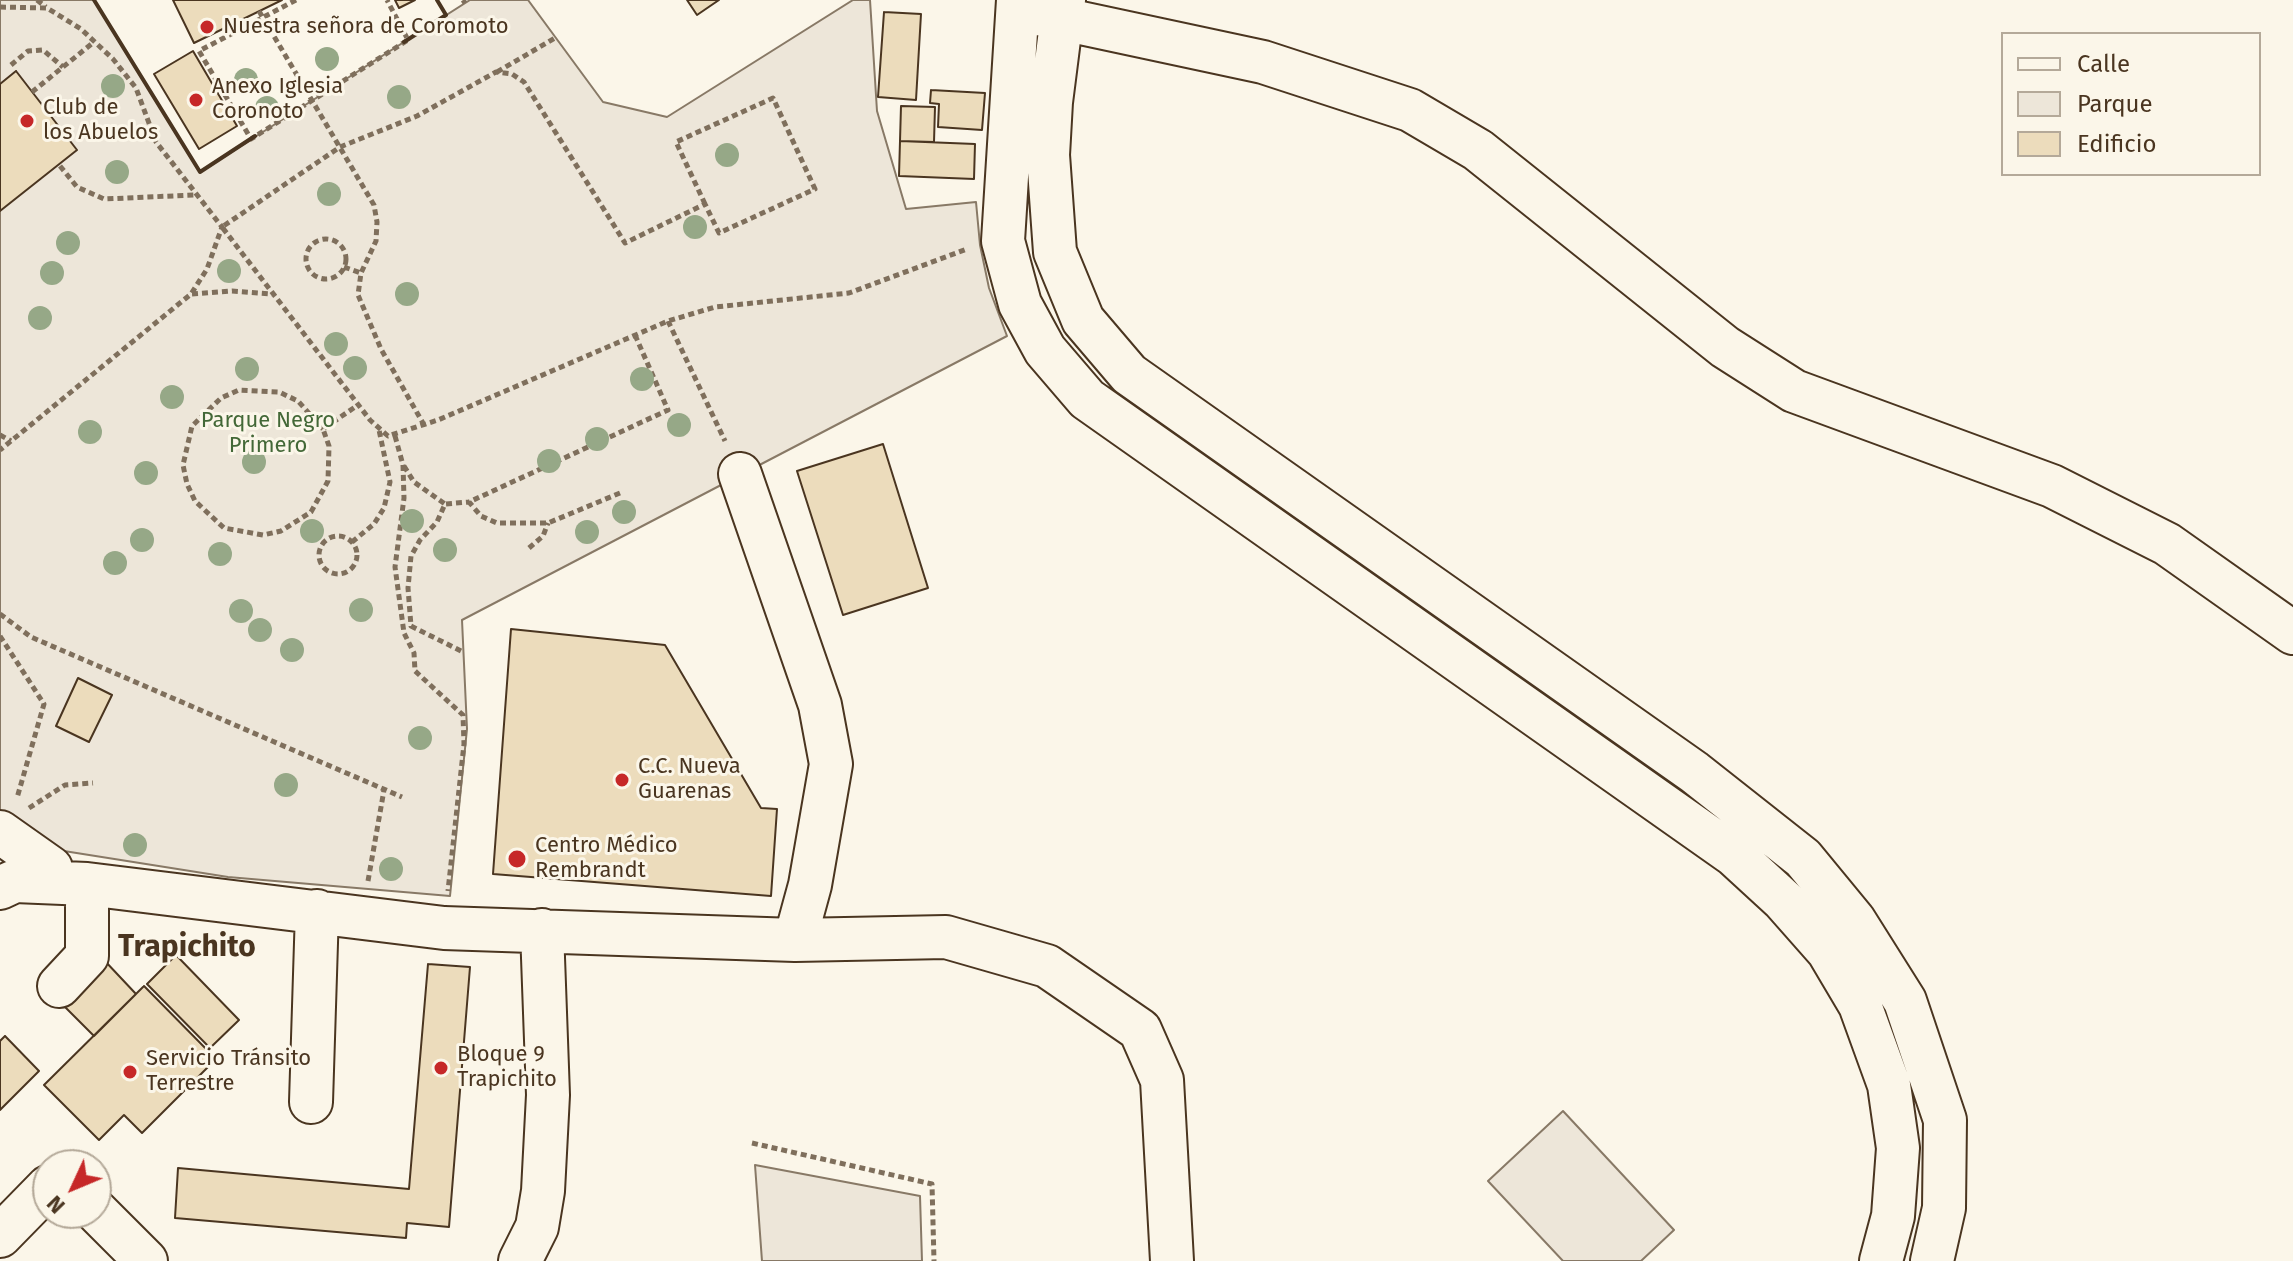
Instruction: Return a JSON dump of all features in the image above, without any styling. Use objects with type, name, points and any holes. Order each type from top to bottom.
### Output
[{"type":"street","points":[[1881,1261],[1893,1216],[1898,1148],[1889,1085],[1860,1005],[1828,951],[1783,900],[1734,855],[1087,399],[1045,350],[1020,304],[1003,241],[1018,5],[1063,10],[1263,62],[1410,110],[1478,150],[1725,347],[1794,391],[2052,486],[2167,544],[2293,633]]},
{"type":"street","points":[[1063,10],[1051,102],[1048,155],[1055,252],[1083,320],[1129,374],[1326,517],[1694,772],[1803,858],[1854,920],[1905,1001],[1945,1120],[1944,1208],[1932,1261]]},
{"type":"street","points":[[740,474],[820,705],[831,764],[810,885],[795,940]]},
{"type":"street","points":[[3,840],[69,876],[87,956],[59,986]]},
{"type":"street","points":[[0,888],[15,881],[69,876],[444,928],[795,940],[946,937],[1047,966],[1140,1030],[1162,1080],[1172,1261]]},
{"type":"street","points":[[311,1102],[317,911]]},
{"type":"street","points":[[520,1261],[537,1227],[543,1191],[548,1095],[542,930]]},
{"type":"street","points":[[0,1236],[32,1203]]},
{"type":"street","points":[[112,1227],[146,1261]]},
{"type":"street","points":[[0,1255],[6,1261]]},
{"type":"path","points":[[37,0],[94,42],[136,88],[156,142],[378,429],[390,482],[384,508],[374,524],[352,542]]},
{"type":"path","points":[[296,0],[261,15],[199,51],[204,65],[251,139],[408,40],[387,0]]},
{"type":"path","points":[[0,7],[47,8]]},
{"type":"path","points":[[261,15],[374,205],[376,241],[361,273],[358,295],[364,316],[424,425]]},
{"type":"path","points":[[0,450],[191,294],[207,269],[222,227],[340,147],[417,116],[555,38]]},
{"type":"path","points":[[32,92],[94,42]]},
{"type":"path","points":[[11,65],[28,51],[43,50],[63,67]]},
{"type":"path","points":[[496,72],[512,74],[524,82],[625,243],[705,204]]},
{"type":"path","points":[[773,98],[815,189],[719,233],[705,204],[676,142],[773,98]]},
{"type":"path","points":[[60,166],[77,187],[104,199],[195,195]]},
{"type":"path","points":[[323,239],[334,241],[342,247],[346,257],[344,267],[338,275],[319,277],[310,271],[307,252],[323,239]]},
{"type":"path","points":[[378,429],[395,436],[668,321],[715,307],[849,293],[980,245]]},
{"type":"path","points":[[344,267],[361,273]]},
{"type":"path","points":[[191,294],[232,291],[272,294]]},
{"type":"path","points":[[668,321],[716,423]]},
{"type":"path","points":[[403,465],[414,482],[445,504],[469,502],[668,410],[635,335]]},
{"type":"path","points":[[260,388],[279,392],[298,401],[323,429],[329,446],[328,481],[311,512],[281,531],[263,535],[224,528],[202,509],[187,484],[183,465],[192,426],[204,410],[230,394],[260,388]]},
{"type":"path","points":[[323,429],[358,405]]},
{"type":"path","points":[[0,435],[11,441]]},
{"type":"path","points":[[395,436],[403,465],[404,498],[395,567],[404,633],[414,653],[415,671],[463,715],[444,928]]},
{"type":"path","points":[[469,502],[481,516],[497,523],[548,523],[620,493]]},
{"type":"path","points":[[445,504],[437,522],[420,540],[411,556],[407,613],[411,626],[461,651]]},
{"type":"path","points":[[529,548],[543,536],[548,523]]},
{"type":"path","points":[[343,536],[352,542],[357,551],[351,570],[333,574],[325,569],[319,551],[324,542],[343,536]]},
{"type":"path","points":[[0,614],[31,637],[402,797]]},
{"type":"path","points":[[0,636],[44,704],[3,840]]},
{"type":"path","points":[[3,840],[52,790],[93,783]]},
{"type":"path","points":[[364,918],[384,790]]},
{"type":"path","points":[[752,1143],[932,1184],[934,1261]]},
{"type":"green space","name":"Parque Negro Primero","points":[[0,0],[94,0],[200,172],[470,0],[528,0],[603,102],[667,117],[853,0],[870,0],[877,111],[906,209],[976,202],[980,245],[989,288],[1007,336],[462,620],[467,729],[450,896],[228,877],[45,848],[0,822]]},
{"type":"green space","points":[[1563,1111],[1674,1230],[1641,1261],[1563,1261],[1488,1181]]},
{"type":"green space","points":[[755,1165],[920,1196],[922,1261],[762,1261]]},
{"type":"building","name":"Nuestra señora de Coromoto","points":[[173,0],[282,0],[194,43]]},
{"type":"building","points":[[395,0],[415,0],[399,8]]},
{"type":"building","points":[[687,0],[719,0],[697,15]]},
{"type":"building","points":[[884,12],[921,14],[916,100],[878,97]]},
{"type":"building","name":"Anexo Iglesia Coronoto","points":[[193,51],[237,126],[199,149],[154,74]]},
{"type":"building","name":"Club de los Abuelos","points":[[16,71],[77,150],[0,211],[0,84]]},
{"type":"building","points":[[931,90],[985,93],[982,130],[938,127],[939,104],[930,103]]},
{"type":"building","points":[[901,106],[935,107],[934,142],[900,141]]},
{"type":"building","points":[[900,141],[975,144],[974,179],[899,176]]},
{"type":"building","points":[[883,444],[928,588],[843,615],[797,471]]},
{"type":"building","name":"C.C. Nueva Guarenas","points":[[511,629],[665,645],[761,808],[777,809],[771,896],[493,874]]},
{"type":"building","points":[[78,678],[112,695],[89,742],[56,726]]},
{"type":"building","points":[[176,955],[239,1020],[210,1048],[147,984]]},
{"type":"building","points":[[104,960],[136,994],[94,1036],[60,1002]]},
{"type":"building","name":"Bloque 9 Trapichito","points":[[428,964],[470,967],[449,1227],[407,1223],[406,1238],[175,1218],[178,1168],[409,1189]]},
{"type":"building","name":"Servicio Tránsito Terrestre","points":[[144,986],[216,1059],[142,1133],[124,1115],[99,1140],[44,1085]]},
{"type":"building","points":[[5,1036],[39,1071],[0,1110],[0,1041]]},
{"type":"wall","points":[[94,0],[200,172],[255,136]]},
{"type":"wall","points":[[404,42],[446,15],[437,0]]},
{"type":"place","name":"Nuestra señora de Coromoto","points":[[207,27]]},
{"type":"place","name":"Anexo Iglesia Coronoto","points":[[196,100]]},
{"type":"place","name":"Club de los Abuelos","points":[[27,121]]},
{"type":"place","name":"C.C. Nueva Guarenas","points":[[622,780]]},
{"type":"place","name":"Centro Médico Rembrandt","points":[[517,859]]},
{"type":"place","name":"Bloque 9 Trapichito","points":[[441,1068]]},
{"type":"place","name":"Servicio Tránsito Terrestre","points":[[130,1072]]},
{"type":"district","name":"Trapichito","points":[[187,948]]}]
